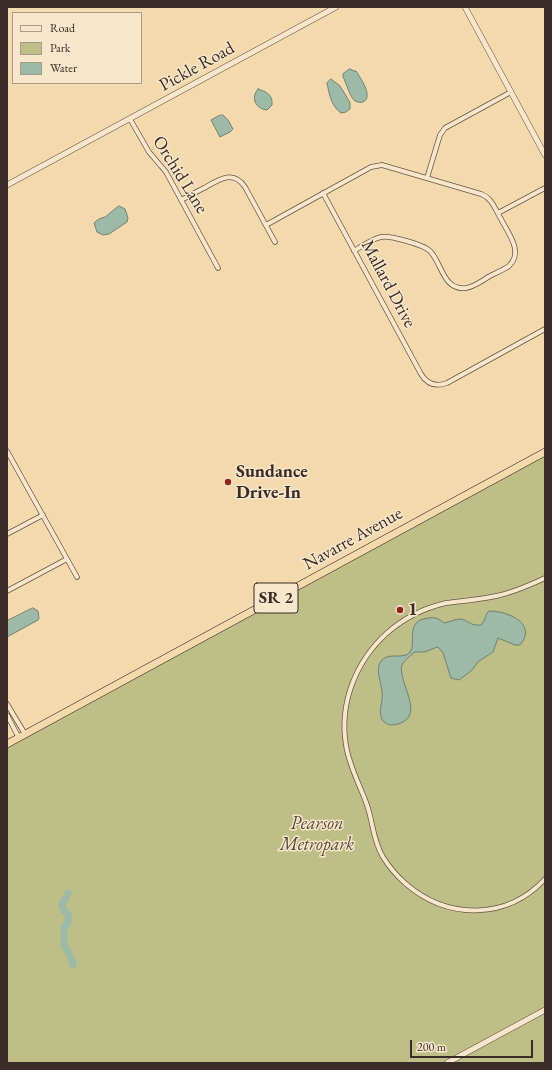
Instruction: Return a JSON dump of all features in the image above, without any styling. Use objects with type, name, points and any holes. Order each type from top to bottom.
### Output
[{"type":"highway","name":"Navarre Avenue","points":[[7,744],[545,452]]},
{"type":"street","name":"Pickle Road","points":[[7,186],[336,7]]},
{"type":"street","points":[[465,7],[545,155]]},
{"type":"street","points":[[427,178],[439,137],[444,128],[511,92]]},
{"type":"street","name":"Orchid Lane","points":[[130,119],[149,152],[166,172],[218,268]]},
{"type":"street","points":[[266,225],[377,165],[385,165],[484,195],[492,202],[514,243],[515,249],[514,257],[506,268],[468,288],[457,288],[449,283],[431,252],[422,246],[385,236],[377,238],[354,251]]},
{"type":"street","points":[[181,200],[222,178],[231,177],[236,179],[244,185],[275,242]]},
{"type":"street","points":[[498,213],[545,188]]},
{"type":"street","name":"Mallard Drive","points":[[323,194],[421,374],[427,381],[432,384],[447,383],[545,329]]},
{"type":"street","points":[[7,451],[77,577]]},
{"type":"street","points":[[7,534],[43,515]]},
{"type":"street","points":[[7,591],[67,559]]},
{"type":"street","points":[[545,578],[522,588],[496,596],[447,603],[431,607],[410,617],[398,625],[375,646],[358,671],[349,693],[345,723],[346,745],[350,761],[367,806],[379,850],[383,858],[394,872],[410,887],[422,896],[443,906],[469,911],[502,906],[517,900],[531,892],[545,879]]},
{"type":"street","points":[[7,704],[22,736]]},
{"type":"street","points":[[7,715],[22,736]]},
{"type":"street","points":[[447,1063],[545,1010]]},
{"type":"green space","name":"Pearson Metropark","points":[[545,452],[545,1063],[7,1063],[7,744]]},
{"type":"water","points":[[350,69],[356,71],[367,92],[366,99],[363,102],[355,101],[343,77],[343,74]]},
{"type":"water","points":[[331,79],[340,86],[350,103],[350,109],[346,112],[341,113],[333,103],[327,83]]},
{"type":"water","points":[[258,89],[267,93],[272,99],[272,105],[267,110],[260,108],[255,102],[254,96]]},
{"type":"water","points":[[223,115],[233,129],[220,137],[211,120]]},
{"type":"water","points":[[119,206],[125,209],[128,218],[127,222],[109,234],[103,235],[97,232],[94,223],[105,217]]},
{"type":"water","points":[[33,608],[38,611],[38,620],[7,637],[7,621]]},
{"type":"water","points":[[490,611],[505,613],[518,620],[523,625],[525,638],[520,645],[515,645],[498,638],[493,652],[479,661],[471,671],[459,680],[451,678],[443,653],[438,647],[424,652],[415,652],[402,665],[403,680],[411,706],[410,714],[406,720],[398,724],[390,725],[383,721],[380,712],[382,694],[378,668],[379,664],[388,656],[404,656],[410,652],[416,623],[421,620],[432,618],[438,619],[444,623],[460,619],[474,625],[481,625],[487,613]]},
{"type":"waterway","points":[[68,893],[62,904],[64,911],[68,914],[68,923],[64,927],[64,946],[69,953],[73,965]]},
{"type":"place","name":"Sundance Drive-In","points":[[228,482]]},
{"type":"place","name":"1","points":[[400,610]]}]
